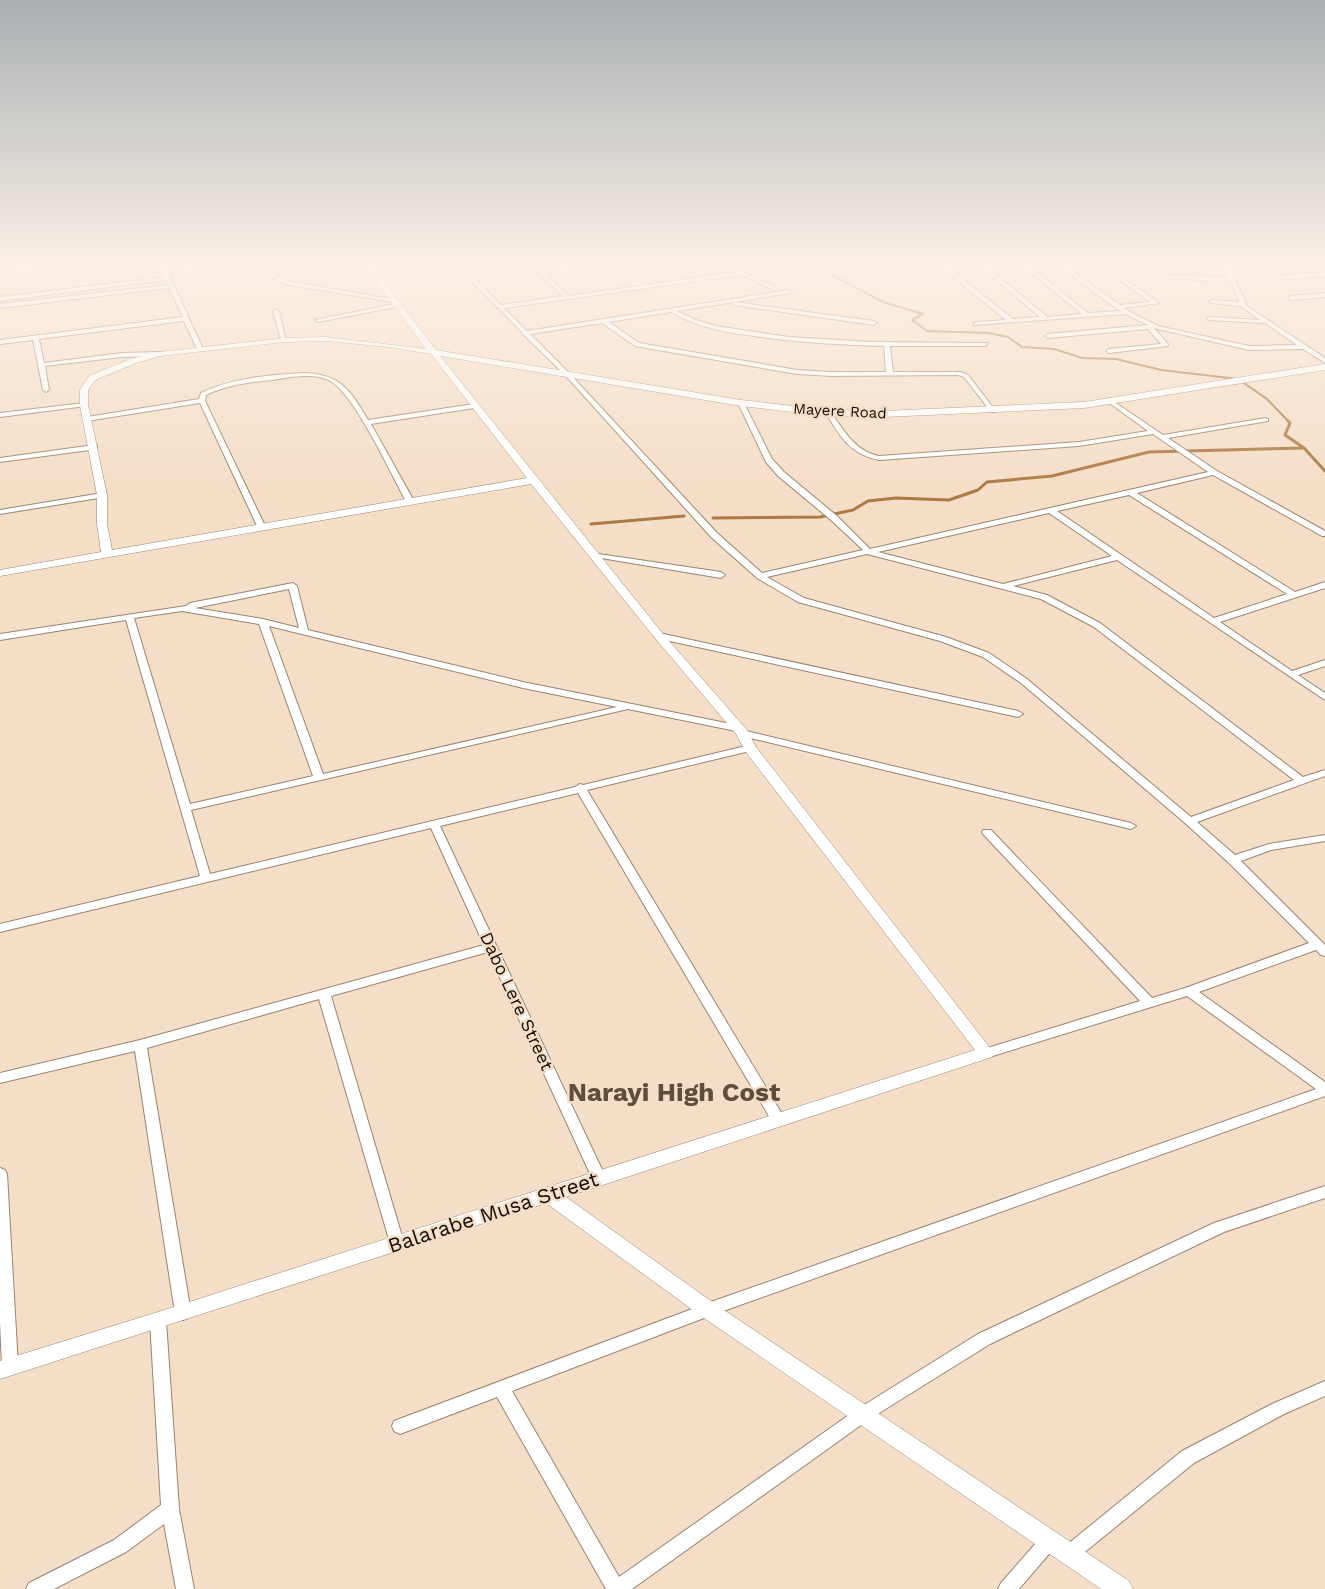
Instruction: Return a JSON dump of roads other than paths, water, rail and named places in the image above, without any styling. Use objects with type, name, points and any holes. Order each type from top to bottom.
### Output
[{"type":"street","points":[[0,342],[20,339]]},
{"type":"street","points":[[36,339],[46,390]]},
{"type":"street","points":[[195,339],[200,349]]},
{"type":"street","points":[[424,339],[474,406],[659,636],[739,731],[986,1053],[1321,948],[1233,860],[1189,821],[1024,681],[986,655],[943,639],[801,600],[760,576],[714,535],[568,375],[530,339]]},
{"type":"street","points":[[632,339],[643,346],[797,372],[962,374],[993,411]]},
{"type":"street","points":[[792,339],[887,346],[985,344]]},
{"type":"street","points":[[1109,351],[1166,345],[1161,339]]},
{"type":"street","points":[[1208,339],[1258,349],[1305,347]]},
{"type":"street","points":[[1293,339],[1325,361]]},
{"type":"street","name":"Mayere Road","points":[[84,405],[84,390],[92,378],[111,368],[160,354],[284,340],[337,340],[435,353],[741,403],[829,413],[993,411],[1110,401],[1325,367]]},
{"type":"street","points":[[887,346],[890,374]]},
{"type":"street","points":[[41,365],[122,355],[160,354]]},
{"type":"street","points":[[262,528],[202,401],[203,394],[212,389],[238,383],[304,376],[323,377],[334,381],[348,393],[410,501]]},
{"type":"street","points":[[87,419],[202,401]]},
{"type":"street","points":[[1110,401],[1214,473],[1325,534]]},
{"type":"street","points":[[741,403],[769,460],[781,474],[830,515],[869,552],[1044,597],[1097,625],[1302,781]]},
{"type":"street","points":[[0,415],[84,405],[102,495],[102,524],[107,555]]},
{"type":"street","points":[[365,423],[474,406]]},
{"type":"street","points":[[829,413],[845,439],[867,457],[879,458],[1079,444],[1155,432]]},
{"type":"street","points":[[1162,437],[1266,420]]},
{"type":"street","points":[[0,460],[93,447]]},
{"type":"street","points":[[760,576],[1214,473]]},
{"type":"street","points":[[0,573],[535,480]]},
{"type":"street","points":[[1132,493],[1294,595]]},
{"type":"street","points":[[0,512],[102,495]]},
{"type":"street","points":[[1050,510],[1325,698]]},
{"type":"street","points":[[595,555],[721,575]]},
{"type":"street","points":[[1002,586],[1118,557]]},
{"type":"street","points":[[1213,621],[1325,585]]},
{"type":"street","points":[[0,637],[182,608],[293,586],[304,632]]},
{"type":"street","points":[[182,608],[263,622],[739,731],[1131,826]]},
{"type":"street","points":[[129,616],[206,878]]},
{"type":"street","points":[[263,622],[319,778]]},
{"type":"street","points":[[659,636],[1018,714]]},
{"type":"street","points":[[1291,674],[1325,663]]},
{"type":"street","points":[[187,808],[627,707]]},
{"type":"street","points":[[0,928],[750,748]]},
{"type":"street","points":[[1189,821],[1325,773]]},
{"type":"street","points":[[580,787],[778,1119]]},
{"type":"street","name":"Dabo Lere Street","points":[[434,824],[599,1178]]},
{"type":"street","points":[[987,832],[1149,1003]]},
{"type":"street","points":[[1233,860],[1269,847],[1325,838]]},
{"type":"street","points":[[0,1078],[140,1045],[492,947]]},
{"type":"street","points":[[1189,991],[1325,1090]]},
{"type":"street","points":[[324,994],[397,1243]]},
{"type":"street","points":[[140,1045],[183,1313]]},
{"type":"street","name":"Balarabe Musa Street","points":[[5,1368],[183,1313],[986,1053]]},
{"type":"street","points":[[400,1426],[708,1310],[1325,1090]]},
{"type":"street","points":[[0,1174],[5,1368]]},
{"type":"street","points":[[501,1388],[622,1588],[862,1415],[984,1339],[1219,1227],[1325,1192]]},
{"type":"street","points":[[548,1194],[708,1310],[1120,1589]]},
{"type":"street","points":[[158,1321],[170,1509],[185,1589]]},
{"type":"street","points":[[1069,1554],[1188,1457],[1278,1409],[1325,1388]]},
{"type":"street","points":[[35,1589],[120,1546],[170,1509]]},
{"type":"street","points":[[1007,1589],[1049,1541]]},
{"type":"waterway","points":[[1011,339],[1022,347],[1054,349],[1082,358],[1116,359],[1161,370],[1238,379],[1267,399],[1289,422]]},
{"type":"waterway","points":[[1289,422],[1285,435],[1304,448],[1325,471]]},
{"type":"waterway","points":[[713,518],[820,517],[853,510],[868,501],[896,498],[949,500],[978,490],[987,482],[1052,476],[1149,452],[1303,448]]},
{"type":"waterway","points":[[591,524],[684,516]]},
{"type":"district","name":"Narayi High Cost","points":[[674,1092]]}]
